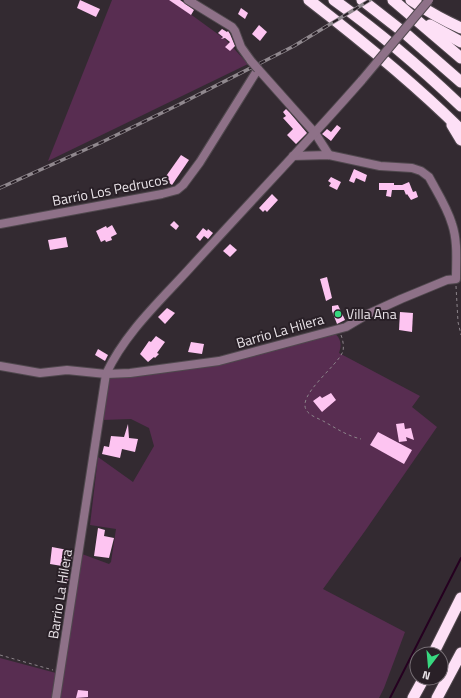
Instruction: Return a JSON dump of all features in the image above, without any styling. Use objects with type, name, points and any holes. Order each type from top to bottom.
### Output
[{"type":"highway","points":[[309,0],[346,28],[461,130]]},
{"type":"highway","points":[[334,0],[404,54],[461,106]]},
{"type":"highway","points":[[362,0],[407,35],[461,82]]},
{"type":"highway","points":[[393,0],[429,24],[461,42]]},
{"type":"highway","points":[[393,0],[461,58]]},
{"type":"highway","points":[[411,0],[430,13],[461,28]]},
{"type":"highway","points":[[433,104],[448,121],[461,140]]},
{"type":"highway","points":[[437,646],[461,598]]},
{"type":"highway","points":[[441,646],[461,607]]},
{"type":"highway","points":[[437,698],[461,653]]},
{"type":"highway","points":[[443,698],[461,668]]},
{"type":"highway","points":[[412,698],[419,686]]},
{"type":"street","points":[[188,0],[235,31],[241,47],[251,61],[315,133],[330,155]]},
{"type":"street","name":"Barrio La Hilera","points":[[56,698],[106,374],[116,355],[133,331],[222,232],[315,133],[429,0]]},
{"type":"street","name":"Barrio Los Pedrucos","points":[[0,224],[155,195],[180,188],[200,162],[258,69]]},
{"type":"street","points":[[293,156],[330,155],[380,166],[412,168],[426,173],[448,213],[452,224],[456,246],[456,279]]},
{"type":"street","name":"Barrio La Hilera","points":[[0,366],[40,373],[67,370],[106,374],[130,373],[220,361],[346,327],[368,314],[401,299],[447,280],[456,279]]},
{"type":"path","points":[[456,279],[458,322],[461,335]]},
{"type":"path","points":[[340,328],[343,351],[334,364],[308,394],[304,402],[307,411],[316,417],[352,437],[361,440]]},
{"type":"path","points":[[0,655],[61,672]]},
{"type":"shaded area","points":[[112,0],[171,0],[226,40],[248,64],[48,161]]},
{"type":"shaded area","points":[[333,332],[340,341],[339,353],[420,396],[412,407],[437,427],[323,589],[405,632],[379,698],[60,698],[82,554],[109,564],[111,562],[116,529],[90,525],[98,457],[133,482],[154,446],[149,428],[131,419],[102,420],[109,378],[217,363]]},
{"type":"shaded area","points":[[0,658],[56,673],[53,698],[0,698]]},
{"type":"building","points":[[80,0],[100,9],[96,17],[77,8]]},
{"type":"building","points":[[169,0],[180,0],[194,10],[191,15]]},
{"type":"building","points":[[241,8],[248,13],[245,19],[238,14]]},
{"type":"building","points":[[259,25],[267,32],[260,41],[252,34]]},
{"type":"building","points":[[222,29],[227,32],[228,31],[235,46],[230,51],[225,47],[230,42],[225,38],[221,39],[223,37],[218,33]]},
{"type":"building","points":[[286,109],[307,133],[296,144],[287,135],[293,129],[283,118],[286,116],[283,112]]},
{"type":"building","points":[[337,125],[341,128],[331,141],[322,134],[327,129],[331,132]]},
{"type":"building","points":[[181,155],[189,160],[172,185],[164,179]]},
{"type":"building","points":[[354,169],[367,175],[365,182],[356,178],[354,183],[349,181]]},
{"type":"building","points":[[331,177],[341,182],[337,190],[329,186],[331,183],[328,181]]},
{"type":"building","points":[[409,182],[413,192],[416,191],[418,197],[411,200],[407,194],[406,195],[404,190],[392,190],[391,197],[386,196],[387,190],[379,190],[379,183],[394,183],[394,185],[402,185]]},
{"type":"building","points":[[272,194],[278,200],[267,212],[265,210],[263,212],[259,208]]},
{"type":"building","points":[[174,221],[179,226],[176,230],[170,225]]},
{"type":"building","points":[[112,225],[117,234],[111,237],[112,240],[106,242],[105,240],[101,242],[96,231]]},
{"type":"building","points":[[203,228],[207,231],[208,229],[213,233],[208,239],[204,236],[200,241],[196,237]]},
{"type":"building","points":[[66,237],[68,247],[50,250],[48,240]]},
{"type":"building","points":[[230,244],[237,250],[230,257],[223,251]]},
{"type":"building","points":[[327,277],[332,298],[326,301],[320,279]]},
{"type":"building","name":"Villa Ana","points":[[338,305],[345,320],[337,324],[332,311],[332,306]]},
{"type":"building","points":[[167,308],[175,313],[165,324],[158,317]]},
{"type":"building","points":[[400,312],[413,313],[412,332],[399,330]]},
{"type":"building","points":[[156,336],[165,342],[157,353],[159,354],[148,362],[140,354],[149,341],[151,342]]},
{"type":"building","points":[[191,342],[204,344],[202,354],[188,352]]},
{"type":"building","points":[[98,349],[108,355],[105,361],[95,355]]},
{"type":"building","points":[[331,393],[336,400],[322,412],[313,401],[320,396],[322,398]]},
{"type":"building","points":[[404,423],[405,429],[411,428],[414,440],[406,437],[407,441],[399,442],[396,424]]},
{"type":"building","points":[[128,424],[129,438],[138,439],[135,452],[122,449],[120,458],[102,454],[104,446],[109,447],[111,436],[124,437]]},
{"type":"building","points":[[378,432],[412,450],[404,464],[370,445]]},
{"type":"building","points":[[98,528],[105,530],[104,536],[114,538],[109,558],[94,556]]},
{"type":"building","points":[[52,547],[73,551],[68,581],[63,580],[64,568],[62,568],[62,566],[50,564]]},
{"type":"building","points":[[78,690],[88,691],[88,697],[76,698]]},
{"type":"waterway","points":[[390,698],[461,558]]},
{"type":"railway","points":[[0,188],[100,143],[178,105],[294,46],[370,0]]},
{"type":"place","name":"Villa Ana","points":[[338,314]]}]
